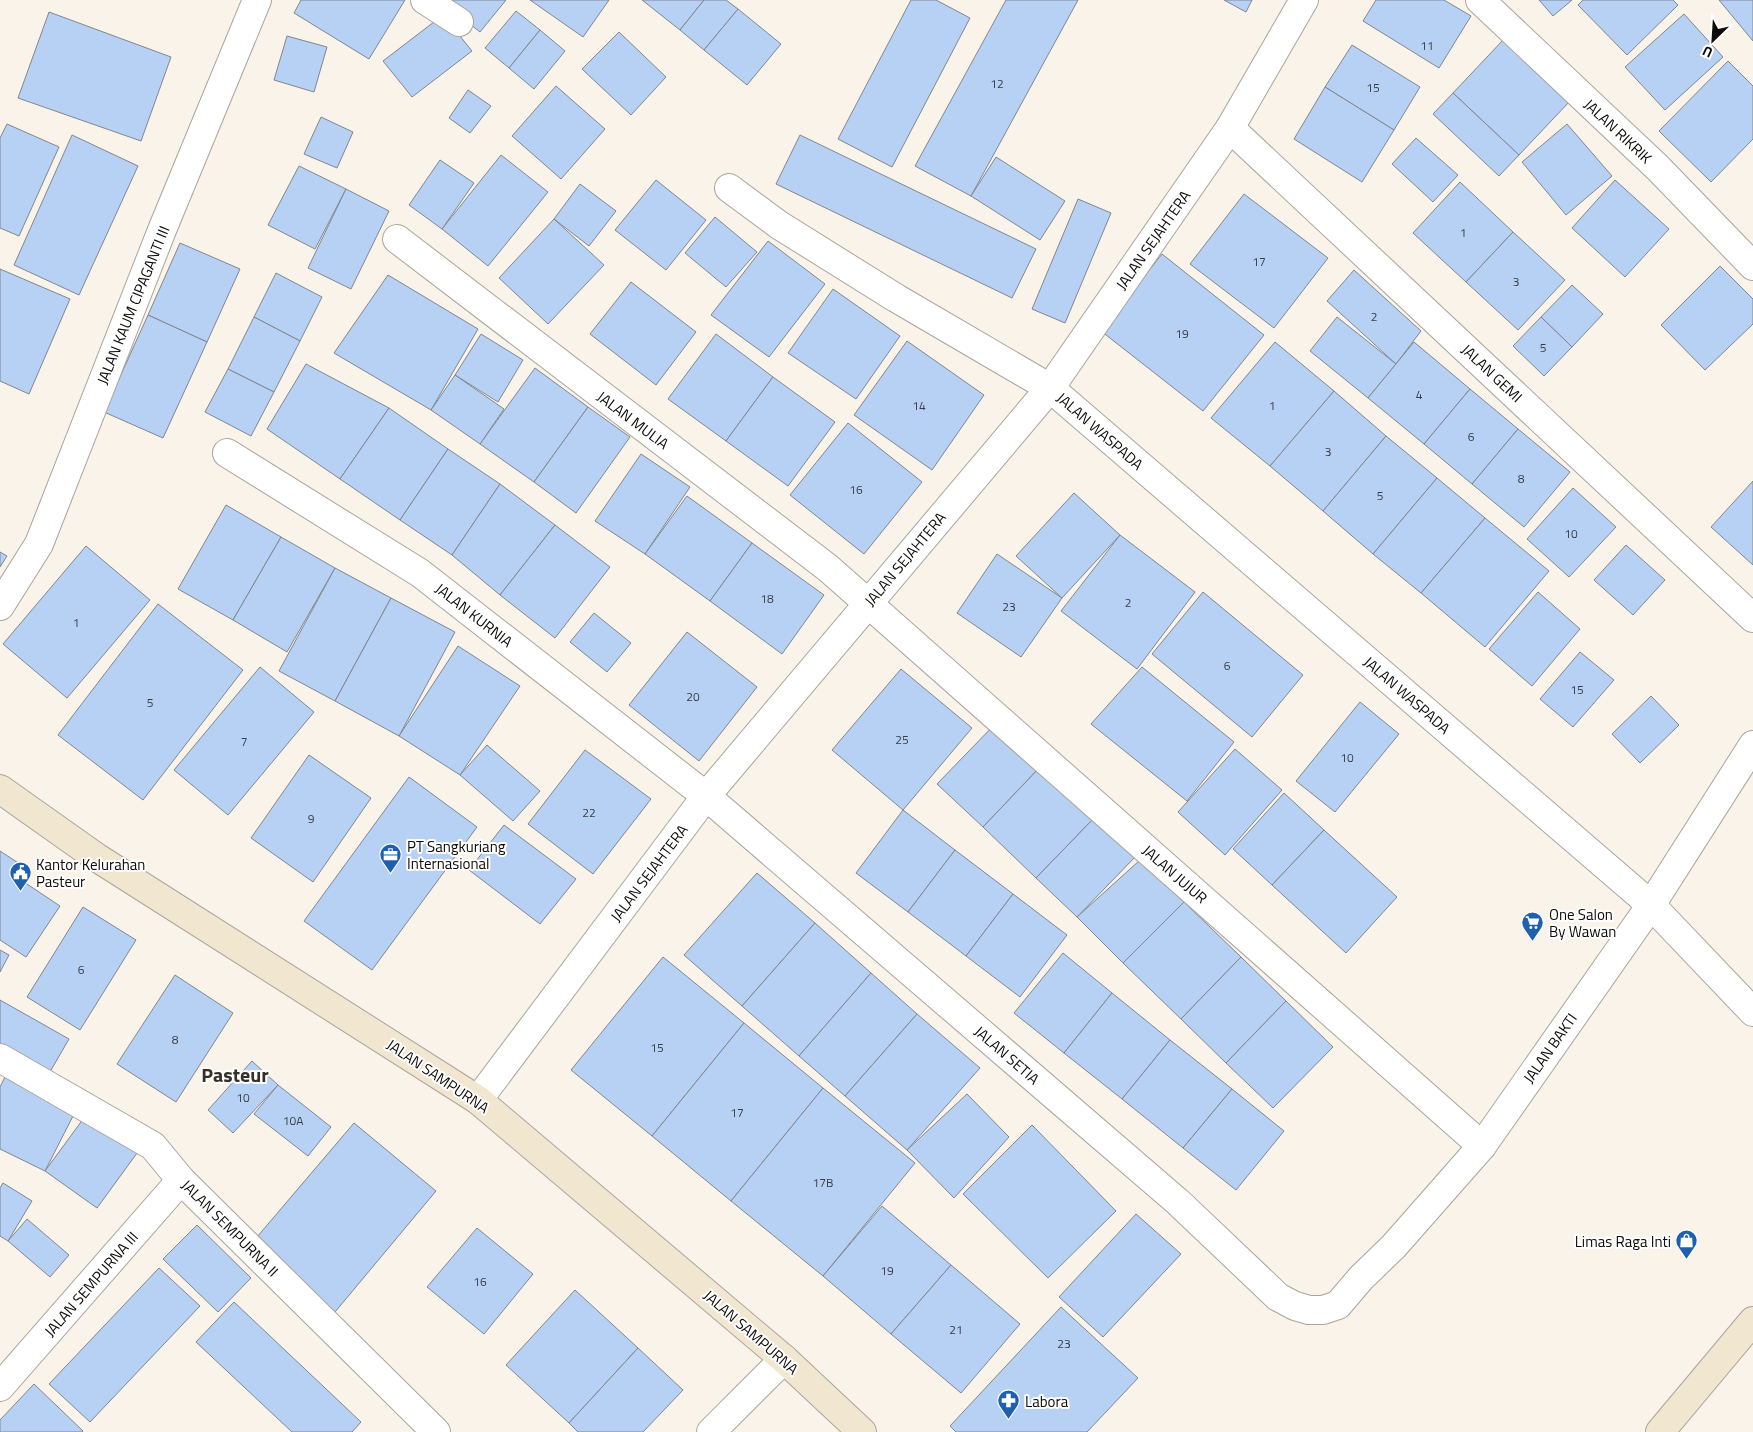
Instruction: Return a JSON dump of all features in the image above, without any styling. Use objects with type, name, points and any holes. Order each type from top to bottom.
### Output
[{"type":"street","name":"JALAN KAUM CIPAGANTI III","points":[[0,606],[39,544],[162,230],[257,0]]},
{"type":"street","points":[[425,0],[459,22]]},
{"type":"street","name":"JALAN SEJAHTERA","points":[[478,1100],[706,796],[1050,388],[1230,128],[1304,0]]},
{"type":"street","name":"JALAN RIKRIK","points":[[1480,0],[1658,168],[1753,266]]},
{"type":"street","name":"JALAN GEMI","points":[[1230,128],[1753,618]]},
{"type":"street","name":"JALAN WASPADA","points":[[729,188],[779,225],[896,298],[1050,388],[1651,905],[1753,1012]]},
{"type":"street","name":"JALAN MULIA","points":[[397,239],[820,562],[868,602]]},
{"type":"street","name":"JALAN KURNIA","points":[[227,453],[420,573],[706,796]]},
{"type":"street","name":"JALAN JUJUR","points":[[868,602],[1482,1146]]},
{"type":"street","name":"JALAN BAKTI","points":[[1309,1310],[1323,1310],[1338,1306],[1361,1278],[1394,1246],[1482,1146],[1651,905],[1753,745]]},
{"type":"street","name":"JALAN SAMPURNA","points":[[0,789],[96,857],[478,1100],[784,1359],[862,1432]]},
{"type":"street","name":"JALAN SETIA","points":[[706,796],[1178,1202],[1278,1297],[1295,1306],[1309,1310]]},
{"type":"street","name":"JALAN SEMPURNA II","points":[[0,1058],[153,1146],[181,1180],[436,1432]]},
{"type":"street","name":"JALAN SEMPURNA III","points":[[0,1387],[181,1180]]},
{"type":"street","points":[[1660,1432],[1753,1321]]},
{"type":"street","points":[[711,1432],[784,1359]]},
{"type":"building","points":[[301,0],[405,0],[369,59],[294,13]]},
{"type":"building","points":[[440,0],[506,0],[480,32]]},
{"type":"building","points":[[530,0],[609,0],[583,37]]},
{"type":"building","points":[[642,0],[704,0],[680,30]]},
{"type":"building","points":[[704,0],[726,0],[738,9],[704,50],[680,30]]},
{"type":"building","points":[[911,0],[936,0],[970,18],[892,167],[838,139]]},
{"type":"building","points":[[1006,0],[1078,0],[971,196],[915,166]]},
{"type":"building","points":[[1224,0],[1252,0],[1246,12]]},
{"type":"building","points":[[1376,0],[1444,0],[1471,16],[1439,68],[1363,21]]},
{"type":"building","points":[[1539,0],[1572,0],[1553,16]]},
{"type":"building","points":[[1583,0],[1673,0],[1678,5],[1627,55],[1578,5]]},
{"type":"building","points":[[1719,0],[1753,0],[1753,41]]},
{"type":"building","points":[[738,9],[781,44],[747,85],[704,50]]},
{"type":"building","points":[[516,11],[540,30],[509,68],[485,48]]},
{"type":"building","points":[[49,12],[171,57],[141,141],[18,98]]},
{"type":"building","points":[[1684,14],[1723,57],[1665,110],[1625,67]]},
{"type":"building","points":[[443,15],[472,51],[412,97],[383,61]]},
{"type":"building","points":[[540,30],[565,51],[534,89],[509,68]]},
{"type":"building","points":[[619,32],[666,77],[631,115],[582,69]]},
{"type":"building","points":[[287,36],[327,47],[314,92],[274,80]]},
{"type":"building","points":[[1504,39],[1570,101],[1519,155],[1453,93]]},
{"type":"building","points":[[1352,45],[1420,87],[1394,130],[1325,87]]},
{"type":"building","points":[[1728,61],[1753,86],[1753,139],[1711,182],[1659,131]]},
{"type":"building","points":[[556,86],[605,129],[561,179],[512,136]]},
{"type":"building","points":[[1325,87],[1394,130],[1362,182],[1294,139]]},
{"type":"building","points":[[468,90],[491,106],[470,133],[449,118]]},
{"type":"building","points":[[1453,93],[1519,155],[1499,176],[1433,114]]},
{"type":"building","points":[[321,117],[353,132],[337,168],[304,154]]},
{"type":"building","points":[[7,124],[59,147],[19,236],[0,228],[0,138]]},
{"type":"building","points":[[1567,124],[1612,176],[1566,215],[1522,162]]},
{"type":"building","points":[[72,135],[138,166],[79,295],[14,265]]},
{"type":"building","points":[[800,135],[1036,249],[1012,298],[776,184]]},
{"type":"building","points":[[1416,138],[1458,175],[1433,202],[1392,164]]},
{"type":"building","points":[[501,155],[548,192],[488,266],[442,229]]},
{"type":"building","points":[[996,157],[1065,201],[1040,240],[971,196]]},
{"type":"building","points":[[440,160],[474,183],[442,229],[409,205]]},
{"type":"building","points":[[299,166],[346,189],[315,249],[268,225]]},
{"type":"building","points":[[656,180],[706,220],[666,270],[615,230]]},
{"type":"building","points":[[1615,180],[1669,229],[1625,277],[1572,228]]},
{"type":"building","points":[[1460,182],[1513,232],[1466,282],[1413,233]]},
{"type":"building","points":[[580,184],[616,211],[589,246],[554,219]]},
{"type":"building","points":[[346,189],[389,211],[351,289],[308,268]]},
{"type":"building","points":[[1244,194],[1328,258],[1274,328],[1190,264]]},
{"type":"building","points":[[1078,199],[1111,213],[1065,323],[1032,309]]},
{"type":"building","points":[[715,217],[757,252],[726,287],[685,253]]},
{"type":"building","points":[[554,219],[604,265],[548,324],[499,278]]},
{"type":"building","points":[[1513,232],[1565,280],[1518,330],[1466,282]]},
{"type":"building","points":[[768,241],[825,284],[769,357],[711,315]]},
{"type":"building","points":[[180,243],[240,269],[207,342],[148,315]]},
{"type":"building","points":[[1162,254],[1264,335],[1203,411],[1101,331]]},
{"type":"building","points":[[1720,266],[1753,299],[1753,324],[1705,370],[1661,325]]},
{"type":"building","points":[[0,269],[70,299],[29,394],[0,381]]},
{"type":"building","points":[[1354,270],[1421,331],[1396,364],[1327,301]]},
{"type":"building","points":[[276,273],[322,297],[300,341],[254,317]]},
{"type":"building","points":[[388,275],[478,329],[431,410],[334,353]]},
{"type":"building","points":[[631,282],[696,332],[656,385],[590,334]]},
{"type":"building","points":[[1572,285],[1603,314],[1572,347],[1541,317]]},
{"type":"building","points":[[833,289],[900,336],[856,399],[788,353]]},
{"type":"building","points":[[148,315],[207,342],[163,438],[104,412]]},
{"type":"building","points":[[254,317],[300,341],[274,392],[228,369]]},
{"type":"building","points":[[1337,317],[1396,364],[1368,398],[1310,351]]},
{"type":"building","points":[[1541,317],[1572,347],[1544,376],[1513,346]]},
{"type":"building","points":[[481,334],[523,360],[498,402],[455,375]]},
{"type":"building","points":[[716,334],[773,377],[726,441],[668,399]]},
{"type":"building","points":[[907,341],[984,395],[932,470],[854,415]]},
{"type":"building","points":[[1275,342],[1334,391],[1270,466],[1211,418]]},
{"type":"building","points":[[1414,342],[1470,389],[1424,444],[1368,398]]},
{"type":"building","points":[[306,364],[389,408],[340,479],[267,429]]},
{"type":"building","points":[[535,368],[588,407],[534,482],[480,444]]},
{"type":"building","points":[[228,369],[274,392],[251,436],[205,412]]},
{"type":"building","points":[[455,375],[504,409],[480,444],[431,410]]},
{"type":"building","points":[[773,377],[835,422],[788,486],[726,441]]},
{"type":"building","points":[[1470,389],[1518,429],[1472,484],[1424,444]]},
{"type":"building","points":[[1334,391],[1386,436],[1323,511],[1270,466]]},
{"type":"building","points":[[588,407],[630,437],[576,513],[534,482]]},
{"type":"building","points":[[389,408],[448,449],[400,520],[340,479]]},
{"type":"building","points":[[848,423],[922,482],[864,554],[790,495]]},
{"type":"building","points":[[1518,429],[1570,472],[1524,527],[1472,484]]},
{"type":"building","points":[[1386,436],[1437,478],[1373,554],[1323,511]]},
{"type":"building","points":[[448,449],[500,484],[452,555],[400,520]]},
{"type":"building","points":[[641,454],[690,487],[645,554],[595,521]]},
{"type":"building","points":[[1437,478],[1485,518],[1421,593],[1373,554]]},
{"type":"building","points":[[1753,481],[1753,565],[1711,527]]},
{"type":"building","points":[[500,484],[555,525],[500,595],[452,555]]},
{"type":"building","points":[[1573,488],[1616,527],[1569,577],[1527,539]]},
{"type":"building","points":[[1074,493],[1120,535],[1062,598],[1016,556]]},
{"type":"building","points":[[687,496],[752,543],[710,601],[645,554]]},
{"type":"building","points":[[226,505],[281,537],[233,620],[178,589]]},
{"type":"building","points":[[1485,518],[1549,571],[1485,647],[1421,593]]},
{"type":"building","points":[[555,525],[610,567],[555,638],[500,595]]},
{"type":"building","points":[[1120,535],[1195,592],[1137,669],[1061,611]]},
{"type":"building","points":[[281,537],[335,568],[287,652],[233,620]]},
{"type":"building","points":[[752,543],[824,595],[782,654],[710,601]]},
{"type":"building","points":[[1626,545],[1665,580],[1633,615],[1594,580]]},
{"type":"building","points":[[86,546],[150,600],[67,698],[3,644]]},
{"type":"building","points":[[0,552],[7,556],[0,567]]},
{"type":"building","points":[[997,554],[1062,598],[1021,657],[957,613]]},
{"type":"building","points":[[335,568],[391,598],[335,701],[279,671]]},
{"type":"building","points":[[1203,592],[1303,675],[1252,737],[1152,654]]},
{"type":"building","points":[[1538,592],[1580,629],[1532,686],[1489,649]]},
{"type":"building","points":[[391,598],[455,632],[399,736],[335,701]]},
{"type":"building","points":[[158,604],[243,670],[143,800],[58,735]]},
{"type":"building","points":[[594,613],[631,643],[607,672],[570,642]]},
{"type":"building","points":[[687,632],[757,687],[699,761],[629,705]]},
{"type":"building","points":[[458,646],[520,686],[460,775],[399,736]]},
{"type":"building","points":[[1580,652],[1614,680],[1573,727],[1540,699]]},
{"type":"building","points":[[260,667],[314,712],[228,815],[174,770]]},
{"type":"building","points":[[1142,667],[1234,742],[1187,801],[1091,724]]},
{"type":"building","points":[[901,669],[972,728],[903,810],[832,750]]},
{"type":"building","points":[[1651,696],[1679,725],[1640,763],[1612,734]]},
{"type":"building","points":[[1360,702],[1399,734],[1335,812],[1296,781]]},
{"type":"building","points":[[997,722],[1042,765],[983,827],[937,784]]},
{"type":"building","points":[[487,745],[540,791],[513,821],[460,775]]},
{"type":"building","points":[[1235,749],[1282,790],[1225,855],[1178,812]]},
{"type":"building","points":[[585,750],[651,799],[593,874],[528,824]]},
{"type":"building","points":[[309,755],[371,798],[313,882],[251,838]]},
{"type":"building","points":[[1042,765],[1096,816],[1036,878],[983,827]]},
{"type":"building","name":"PT Sangkuriang Internasional","points":[[409,777],[477,827],[372,970],[304,921]]},
{"type":"building","points":[[1284,793],[1324,830],[1272,885],[1233,849]]},
{"type":"building","points":[[903,810],[955,850],[908,912],[856,873]]},
{"type":"building","points":[[1096,816],[1137,855],[1077,917],[1036,878]]},
{"type":"building","points":[[504,825],[576,879],[540,924],[469,870]]},
{"type":"building","points":[[1324,830],[1397,897],[1346,953],[1272,885]]},
{"type":"building","points":[[955,850],[1013,894],[966,956],[908,912]]},
{"type":"building","name":"Kantor Kelurahan Pasteur","points":[[0,851],[26,868],[18,878],[60,906],[26,957],[0,940]]},
{"type":"building","points":[[1140,860],[1184,902],[1123,963],[1077,917]]},
{"type":"building","points":[[757,873],[815,923],[742,1006],[684,955]]},
{"type":"building","points":[[1013,894],[1067,935],[1020,997],[966,956]]},
{"type":"building","points":[[1184,902],[1241,957],[1181,1019],[1123,963]]},
{"type":"building","points":[[83,907],[136,940],[80,1030],[27,997]]},
{"type":"building","points":[[815,923],[871,973],[799,1056],[742,1006]]},
{"type":"building","points":[[0,950],[9,955],[0,972]]},
{"type":"building","points":[[1063,953],[1112,993],[1064,1053],[1014,1013]]},
{"type":"building","points":[[663,957],[744,1023],[652,1136],[571,1070]]},
{"type":"building","points":[[1241,957],[1286,1001],[1226,1063],[1181,1019]]},
{"type":"building","points":[[871,973],[917,1014],[845,1096],[799,1056]]},
{"type":"building","points":[[175,975],[233,1013],[176,1102],[117,1064]]},
{"type":"building","points":[[1112,993],[1170,1040],[1122,1099],[1064,1053]]},
{"type":"building","points":[[0,1000],[69,1039],[47,1077],[0,1050]]},
{"type":"building","points":[[1286,1001],[1333,1047],[1273,1108],[1226,1063]]},
{"type":"building","points":[[917,1014],[980,1068],[907,1150],[845,1096]]},
{"type":"building","points":[[744,1023],[823,1088],[731,1201],[652,1136]]},
{"type":"building","points":[[1170,1040],[1232,1089],[1183,1148],[1122,1099]]},
{"type":"building","points":[[252,1061],[278,1085],[233,1133],[208,1110]]},
{"type":"building","points":[[5,1077],[75,1112],[45,1171],[0,1149],[0,1087]]},
{"type":"building","points":[[278,1085],[331,1127],[308,1156],[254,1114]]},
{"type":"building","points":[[823,1088],[915,1163],[823,1276],[731,1201]]},
{"type":"building","points":[[1232,1089],[1284,1131],[1236,1190],[1183,1148]]},
{"type":"building","points":[[967,1094],[1009,1137],[954,1198],[907,1150]]},
{"type":"building","points":[[89,1111],[140,1149],[97,1208],[45,1171]]},
{"type":"building","points":[[354,1123],[436,1191],[335,1312],[257,1237]]},
{"type":"building","points":[[1032,1125],[1116,1211],[1048,1278],[963,1194]]},
{"type":"building","points":[[3,1183],[32,1201],[8,1241],[0,1236],[0,1188]]},
{"type":"building","points":[[882,1206],[951,1265],[891,1334],[823,1276]]},
{"type":"building","points":[[1136,1214],[1181,1254],[1103,1337],[1059,1297]]},
{"type":"building","points":[[27,1219],[69,1255],[50,1277],[8,1241]]},
{"type":"building","points":[[197,1225],[251,1278],[218,1312],[163,1259]]},
{"type":"building","points":[[477,1228],[533,1274],[484,1334],[427,1287]]},
{"type":"building","points":[[951,1265],[1020,1324],[961,1393],[891,1334]]},
{"type":"building","points":[[159,1268],[200,1306],[90,1422],[49,1384]]},
{"type":"building","points":[[575,1290],[638,1348],[569,1423],[506,1365]]},
{"type":"building","points":[[234,1302],[361,1422],[352,1432],[292,1432],[196,1342]]},
{"type":"building","points":[[1061,1307],[1138,1378],[1087,1432],[956,1432],[950,1426]]},
{"type":"building","points":[[638,1348],[683,1390],[643,1432],[578,1432],[569,1423]]},
{"type":"building","points":[[34,1384],[83,1431],[0,1432],[0,1420]]},
{"type":"place","name":"PT Sangkuriang Internasional","points":[[391,874]]},
{"type":"place","name":"Kantor Kelurahan Pasteur","points":[[20,892]]},
{"type":"place","name":"One Salon By Wawan","points":[[1533,942]]},
{"type":"place","name":"Limas Raga Inti","points":[[1687,1260]]},
{"type":"place","name":"Labora","points":[[1009,1420]]},
{"type":"district","name":"Pasteur","points":[[235,1074]]}]
